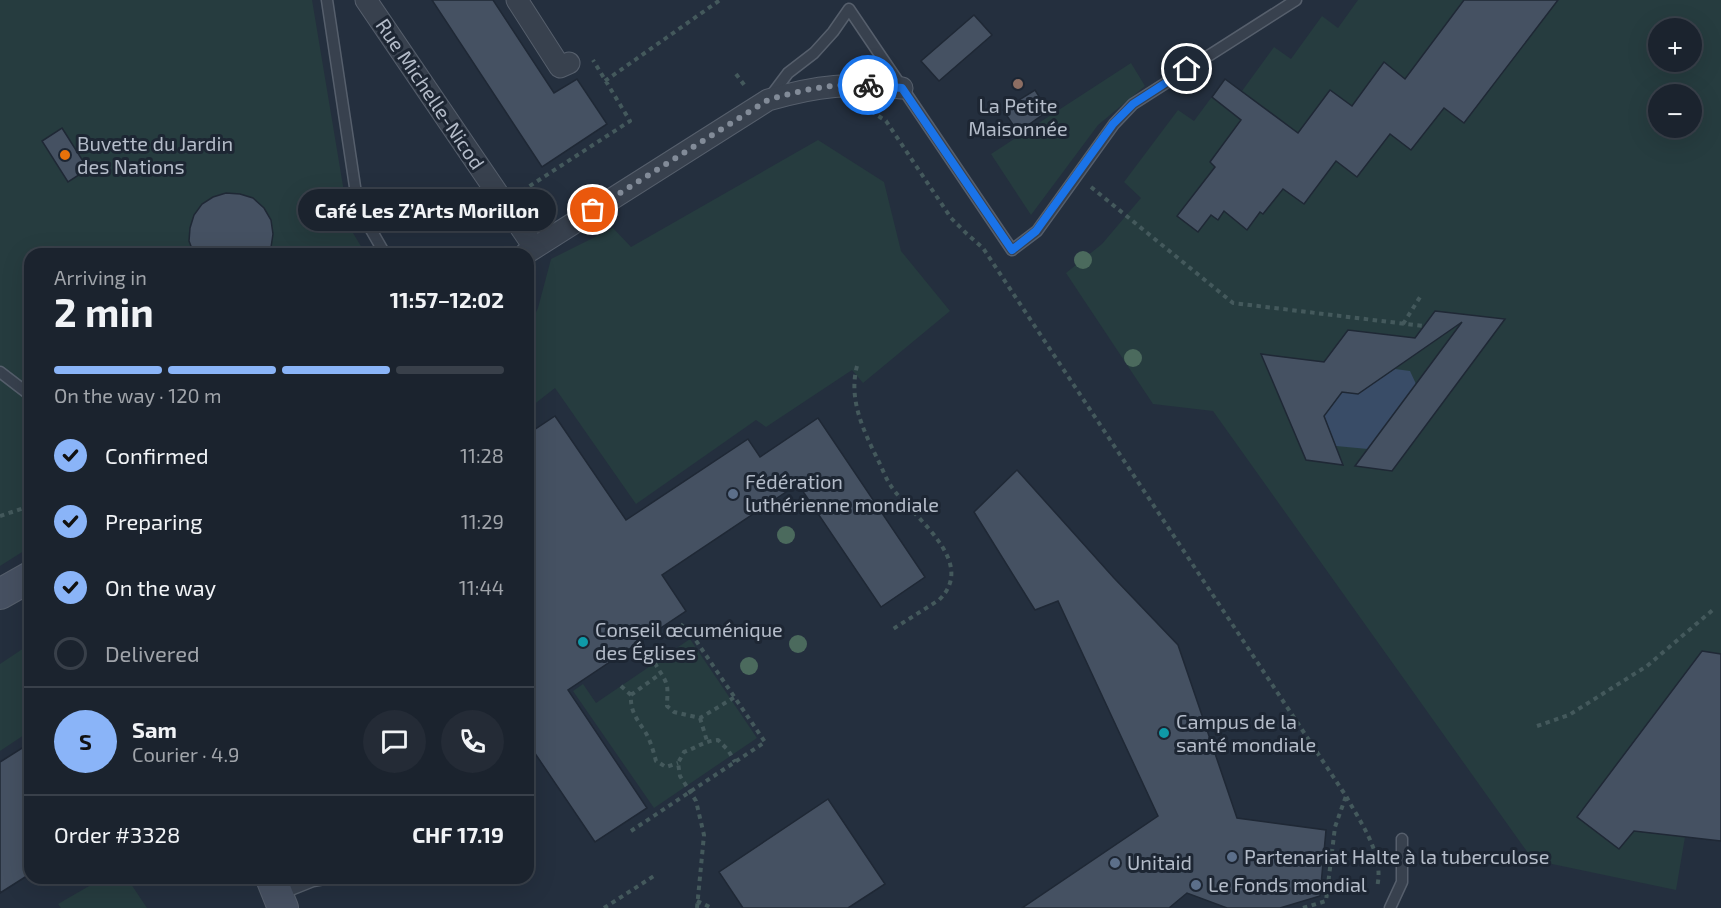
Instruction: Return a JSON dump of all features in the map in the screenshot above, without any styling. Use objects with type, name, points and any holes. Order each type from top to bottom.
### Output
[{"type":"street","name":"Rue Michelle-Nicod","points":[[366,0],[504,203],[528,248]]},
{"type":"street","points":[[517,0],[560,67],[569,63]]},
{"type":"street","points":[[532,248],[768,100],[799,91],[829,86],[866,84],[902,88]]},
{"type":"street","points":[[0,594],[24,580]]},
{"type":"lane","points":[[327,0],[357,200],[362,214],[382,248]]},
{"type":"lane","points":[[768,100],[788,73],[814,53],[834,32],[849,9],[1012,250],[1036,231],[1113,124],[1133,104],[1296,0]]},
{"type":"lane","points":[[0,372],[24,390]]},
{"type":"lane","points":[[1390,908],[1402,882],[1402,839]]},
{"type":"lane","points":[[277,894],[305,884]]},
{"type":"path","points":[[605,81],[720,0]]},
{"type":"path","points":[[504,203],[630,121],[589,53],[569,63]]},
{"type":"path","points":[[736,74],[744,86]]},
{"type":"path","points":[[868,109],[886,121],[951,218],[983,248],[1346,796],[1375,854],[1379,879],[1375,892]]},
{"type":"path","points":[[1090,187],[1233,303],[1423,326]]},
{"type":"path","points":[[1403,324],[1422,294]]},
{"type":"path","points":[[857,366],[853,387],[860,421],[871,446],[891,486],[943,546],[950,560],[951,578],[945,594],[893,629]]},
{"type":"path","points":[[0,516],[24,508]]},
{"type":"path","points":[[1537,726],[1569,715],[1647,666],[1714,608]]},
{"type":"path","points":[[631,831],[765,742],[684,623],[681,627]]},
{"type":"path","points":[[655,663],[668,687],[667,706],[674,712],[700,718],[735,697]]},
{"type":"path","points":[[660,674],[631,695],[630,706],[636,721],[644,730],[652,746],[656,761],[666,767],[678,763]]},
{"type":"path","points":[[621,686],[631,695]]},
{"type":"path","points":[[700,718],[707,741]]},
{"type":"path","points":[[697,908],[704,835],[696,801],[680,776],[678,763],[684,752],[707,741],[718,740],[735,762]]},
{"type":"path","points":[[1303,908],[1326,901],[1335,827],[1346,796]]},
{"type":"path","points":[[604,908],[657,874]]},
{"type":"path","points":[[697,901],[712,908]]},
{"type":"green space","points":[[0,0],[312,0],[350,228],[362,248],[24,248],[24,551],[0,566]]},
{"type":"green space","points":[[1358,0],[1721,0],[1721,654],[1701,652],[1577,817],[1619,849],[1632,831],[1685,837],[1676,890],[1533,860],[1213,411],[1153,404],[1066,273],[1102,244],[1141,198],[1124,182],[1178,110],[1194,121],[1225,79],[1242,91],[1274,47],[1291,59],[1322,16],[1338,28]]},
{"type":"green space","points":[[1131,63],[1145,86],[1098,125],[1031,215],[991,154]]},
{"type":"green space","points":[[818,140],[884,182],[901,251],[950,311],[863,383],[852,370],[766,427],[756,420],[636,504],[555,388],[534,404],[534,316],[551,259],[613,228],[631,247]]},
{"type":"green space","points":[[690,639],[757,738],[654,808],[573,691],[583,684],[596,703]]},
{"type":"green space","points":[[24,648],[24,735],[0,751],[0,664]]},
{"type":"green space","points":[[93,884],[131,884],[147,908],[61,908],[58,904]]},
{"type":"water","points":[[1395,369],[1410,371],[1416,384],[1368,449],[1336,446],[1324,416],[1342,392],[1358,394]]},
{"type":"building","points":[[432,0],[493,0],[554,93],[577,79],[607,124],[542,167]]},
{"type":"building","points":[[1464,0],[1558,0],[1464,123],[1444,108],[1411,150],[1390,134],[1357,177],[1336,161],[1304,204],[1283,189],[1263,214],[1260,212],[1247,230],[1224,211],[1218,220],[1211,215],[1198,232],[1177,216],[1215,167],[1210,162],[1241,120],[1212,97],[1225,79],[1298,133],[1330,90],[1352,106],[1384,62],[1405,79]]},
{"type":"building","points":[[974,15],[992,35],[939,81],[921,61]]},
{"type":"building","points":[[1035,90],[1048,111],[1018,132],[1003,110]]},
{"type":"building","name":"Buvette du Jardin des Nations","points":[[62,128],[88,169],[68,182],[42,141]]},
{"type":"building","points":[[226,193],[253,198],[264,208],[271,220],[273,234],[271,248],[192,248],[189,241],[194,215],[202,204]]},
{"type":"building","points":[[1435,311],[1505,319],[1392,471],[1355,466],[1462,322],[1358,394],[1342,392],[1324,416],[1343,465],[1306,460],[1261,354],[1324,362],[1348,330],[1415,338]]},
{"type":"building","name":"Conseil œcuménique des Églises","points":[[555,416],[626,520],[748,439],[760,457],[818,418],[925,577],[881,607],[798,484],[662,575],[686,611],[568,690],[647,808],[595,842],[534,752],[534,430]]},
{"type":"building","name":"Campus de la santé mondiale","points":[[1017,470],[1178,645],[1237,818],[1326,830],[1320,896],[1280,908],[1227,908],[1187,893],[1169,908],[1022,908],[1158,816],[1058,601],[1035,610],[974,512]]},
{"type":"building","points":[[1702,651],[1721,654],[1721,841],[1634,831],[1619,849],[1577,817]]},
{"type":"building","points":[[24,747],[24,878],[0,893],[0,762]]},
{"type":"building","points":[[828,799],[885,884],[848,908],[743,908],[719,872]]},
{"type":"way so far","points":[[593,210],[768,100],[799,91],[829,86],[868,85]]},
{"type":"place","name":"La Petite Maisonnée","points":[[1018,84]]},
{"type":"place","name":"Buvette du Jardin des Nations","points":[[65,155]]},
{"type":"place","name":"Café Les Z’Arts Morillon","points":[[593,210]]},
{"type":"place","name":"Fédération luthérienne mondiale","points":[[733,494]]},
{"type":"place","name":"Conseil œcuménique des Églises","points":[[583,642]]},
{"type":"place","name":"Campus de la santé mondiale","points":[[1164,733]]},
{"type":"place","name":"Partenariat Halte à la tuberculose","points":[[1232,857]]},
{"type":"place","name":"Unitaid","points":[[1115,863]]},
{"type":"place","name":"Le Fonds mondial","points":[[1196,885]]},
{"type":"route","points":[[868,85],[902,88],[1012,250],[1036,231],[1113,124],[1133,104],[1187,69]]}]
